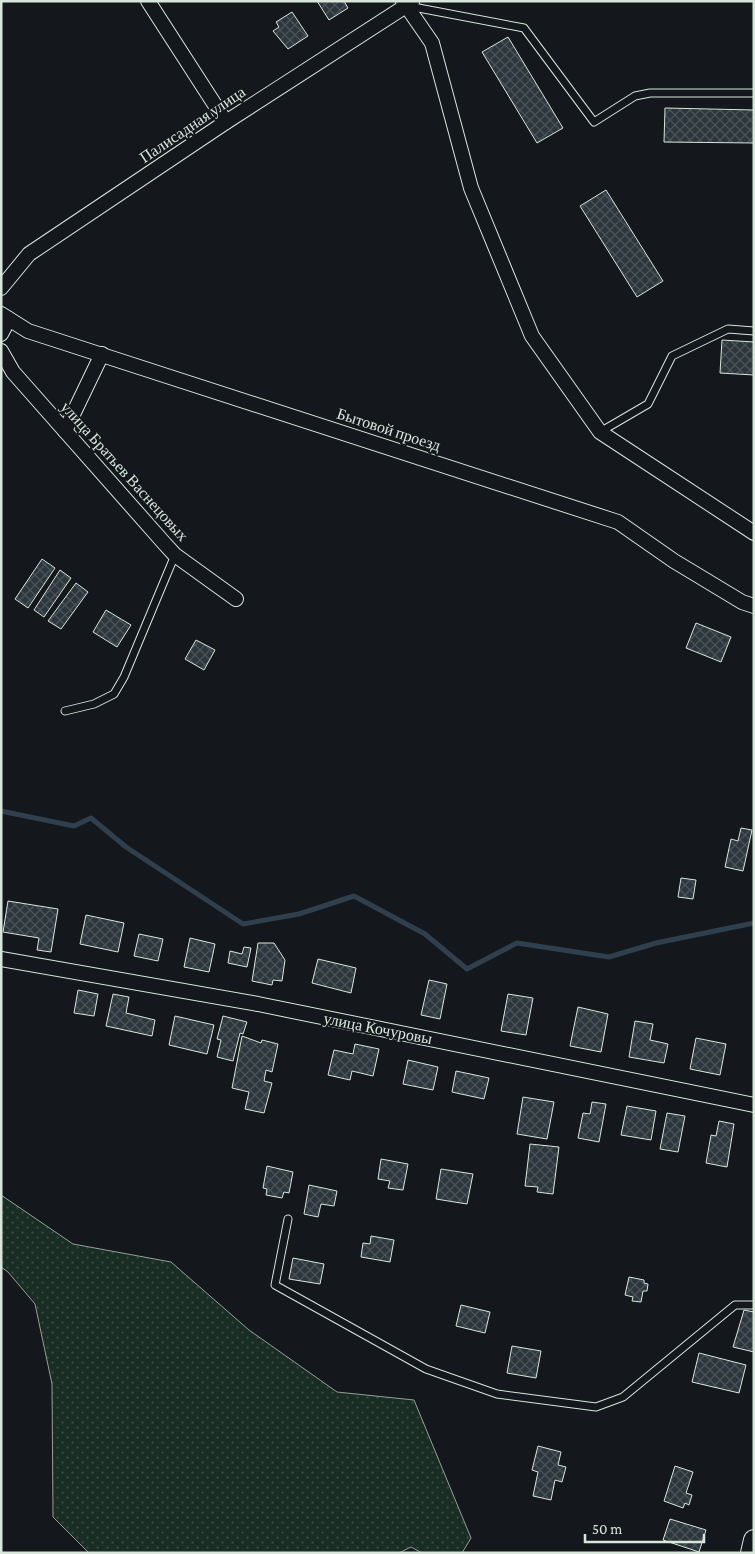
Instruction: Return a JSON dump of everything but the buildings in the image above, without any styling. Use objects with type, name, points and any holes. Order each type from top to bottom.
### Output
[{"type":"street","points":[[148,1],[226,122]]},
{"type":"street","points":[[407,3],[432,43],[471,188],[532,336],[600,432],[754,533]]},
{"type":"street","name":"Палисадная улица","points":[[1,288],[29,254],[407,3]]},
{"type":"street","points":[[1,334],[5,317]]},
{"type":"street","name":"Бытовой проезд","points":[[5,317],[28,331],[618,522],[674,561],[742,602],[754,606]]},
{"type":"street","name":"улица Братьев Васнецовых","points":[[1,352],[13,372],[175,555],[236,599]]},
{"type":"street","points":[[65,431],[102,354]]},
{"type":"street","name":"улица Кочуровы","points":[[1,959],[258,1004],[754,1105]]},
{"type":"street","points":[[750,1553],[754,1540]]},
{"type":"lane","points":[[407,3],[524,28],[594,122],[635,96],[650,92],[754,93]]},
{"type":"lane","points":[[600,432],[648,404],[672,356],[728,329],[754,331]]},
{"type":"lane","points":[[64,711],[94,704],[114,694],[124,676],[175,555]]},
{"type":"lane","points":[[288,1219],[275,1285],[426,1369],[497,1394],[596,1407],[605,1404],[623,1397],[735,1305],[754,1305]]},
{"type":"green space","points":[[1,1195],[73,1244],[171,1262],[249,1330],[337,1392],[414,1400],[471,1538],[462,1553],[422,1553],[411,1547],[399,1553],[89,1553],[53,1517],[52,1384],[35,1304],[8,1272],[1,1267]]},
{"type":"waterway","points":[[1,811],[74,826],[91,818],[126,847],[243,924],[299,914],[354,896],[425,934],[467,969],[517,943],[609,957],[656,943],[754,923]]}]
